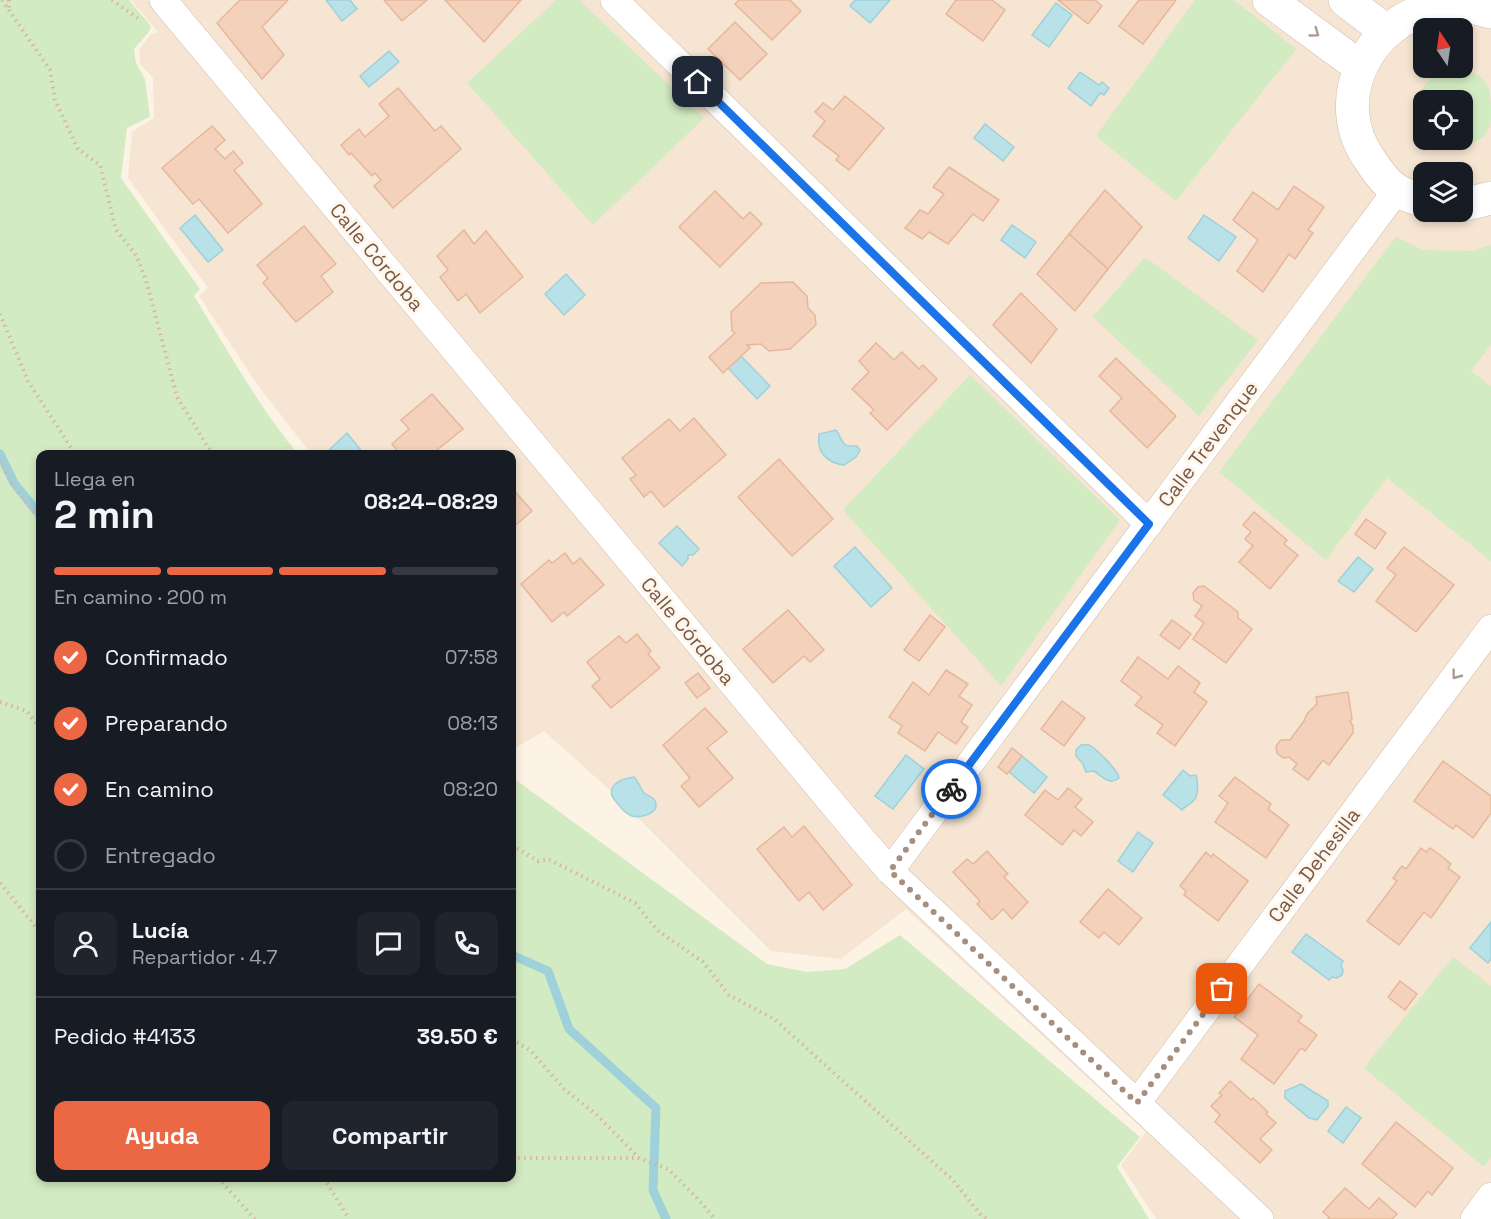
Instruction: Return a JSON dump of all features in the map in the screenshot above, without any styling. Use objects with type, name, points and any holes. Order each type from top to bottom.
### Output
[{"type":"street","points":[[614,0],[1149,524]]},
{"type":"street","points":[[1269,0],[1360,67]]},
{"type":"street","points":[[1345,0],[1386,31]]},
{"type":"street","name":"Calle Córdoba","points":[[168,2],[890,871],[1260,1219]]},
{"type":"street","points":[[1410,196],[1379,174],[1363,151],[1354,123],[1353,95],[1360,67],[1371,48],[1386,31],[1410,15],[1438,6],[1467,6],[1491,12]]},
{"type":"street","name":"Calle Trevenque","points":[[890,871],[1149,524],[1410,196]]},
{"type":"street","points":[[1473,202],[1491,198]]},
{"type":"street","name":"Calle Dehesilla","points":[[1137,1103],[1491,628]]},
{"type":"street","points":[[1474,1219],[1491,1196]]},
{"type":"path","points":[[2,0],[50,70],[55,100],[78,149],[100,165],[116,230],[136,255],[146,280],[177,397],[210,450]]},
{"type":"path","points":[[9,0],[9,10]]},
{"type":"path","points":[[0,314],[28,381],[72,450]]},
{"type":"path","points":[[0,460],[12,484],[36,515]]},
{"type":"path","points":[[0,702],[27,711],[36,723]]},
{"type":"path","points":[[516,847],[538,861],[548,859],[635,903],[657,930],[703,962],[729,994],[774,1019],[953,1180],[980,1214],[987,1219]]},
{"type":"path","points":[[0,883],[36,927]]},
{"type":"path","points":[[516,1042],[531,1051],[564,1089],[596,1114],[639,1158]]},
{"type":"path","points":[[516,1158],[639,1158],[668,1168],[715,1219]]},
{"type":"path","points":[[222,1182],[255,1219]]},
{"type":"path","points":[[326,1182],[349,1219]]},
{"type":"shaded area","points":[[131,0],[1491,0],[1491,1219],[1156,1219],[1121,1165],[1146,1132],[906,909],[841,959],[771,951],[613,793],[544,731],[516,748],[516,450],[308,450],[257,384],[199,296],[208,288],[128,178],[132,132],[154,118],[153,78],[140,64],[139,50],[150,35],[158,32]]},
{"type":"green space","points":[[0,0],[129,0],[151,26],[149,32],[134,49],[136,63],[145,79],[150,117],[127,128],[121,178],[200,289],[194,296],[256,397],[295,450],[36,450],[36,1182],[516,1182],[516,780],[767,964],[807,972],[845,969],[900,935],[1140,1137],[1117,1167],[1149,1219],[0,1219]]},
{"type":"green space","points":[[556,0],[579,0],[704,118],[593,225],[467,83]]},
{"type":"green space","points":[[1195,0],[1234,0],[1296,49],[1176,201],[1096,136]]},
{"type":"green space","points":[[1473,73],[1484,80],[1491,100],[1490,127],[1480,140],[1473,144],[1473,90],[1422,90],[1433,78],[1473,78]]},
{"type":"green space","points":[[1396,237],[1423,250],[1473,251],[1491,245],[1491,345],[1471,371],[1491,386],[1491,561],[1387,478],[1326,560],[1219,472]]},
{"type":"green space","points":[[1145,257],[1258,340],[1199,416],[1093,317]]},
{"type":"green space","points":[[970,375],[1120,520],[1001,686],[843,510]]},
{"type":"green space","points":[[1453,957],[1491,986],[1491,1157],[1484,1167],[1364,1068]]},
{"type":"water","points":[[326,0],[350,0],[357,9],[342,21]]},
{"type":"water","points":[[855,0],[890,0],[870,23],[850,6]]},
{"type":"water","points":[[1056,3],[1072,15],[1049,47],[1032,35]]},
{"type":"water","points":[[389,51],[399,62],[369,87],[360,76]]},
{"type":"water","points":[[1080,72],[1099,85],[1102,82],[1109,88],[1104,95],[1100,93],[1091,106],[1068,88]]},
{"type":"water","points":[[985,124],[1014,147],[1003,161],[974,138]]},
{"type":"water","points":[[195,215],[223,250],[208,262],[180,228]]},
{"type":"water","points":[[1204,215],[1236,237],[1219,261],[1188,238]]},
{"type":"water","points":[[1012,225],[1036,242],[1025,258],[1001,240]]},
{"type":"water","points":[[566,274],[585,295],[564,315],[545,294]]},
{"type":"water","points":[[741,356],[770,386],[757,399],[728,368]]},
{"type":"water","points":[[836,430],[845,445],[857,446],[860,450],[856,457],[844,465],[832,462],[824,456],[819,446],[819,434]]},
{"type":"water","points":[[347,433],[361,450],[329,450]]},
{"type":"water","points":[[677,526],[699,549],[693,555],[688,555],[688,559],[682,566],[659,543]]},
{"type":"water","points":[[855,547],[892,588],[871,607],[834,566]]},
{"type":"water","points":[[1358,557],[1373,569],[1354,592],[1338,581]]},
{"type":"water","points":[[1081,745],[1094,748],[1112,766],[1119,778],[1109,781],[1094,771],[1086,772],[1076,756],[1076,750]]},
{"type":"water","points":[[906,755],[924,769],[893,809],[875,796]]},
{"type":"water","points":[[1022,756],[1047,777],[1034,793],[1009,772]]},
{"type":"water","points":[[1183,770],[1190,776],[1196,775],[1198,788],[1196,798],[1182,810],[1163,795]]},
{"type":"water","points":[[634,777],[644,793],[655,801],[655,809],[649,814],[630,815],[612,796],[612,789],[617,783]]},
{"type":"water","points":[[1138,832],[1153,843],[1133,872],[1118,861]]},
{"type":"water","points":[[1491,922],[1491,959],[1488,963],[1470,948]]},
{"type":"water","points":[[1306,934],[1343,961],[1342,975],[1329,980],[1292,952]]},
{"type":"water","points":[[1301,1084],[1328,1101],[1328,1106],[1317,1120],[1309,1118],[1285,1098],[1285,1091]]},
{"type":"water","points":[[1346,1107],[1361,1118],[1343,1143],[1328,1131]]},
{"type":"building","points":[[240,0],[288,0],[262,27],[284,55],[262,79],[217,23]]},
{"type":"building","points":[[384,0],[427,0],[402,21]]},
{"type":"building","points":[[445,0],[521,0],[484,42]]},
{"type":"building","points":[[739,0],[790,0],[801,11],[772,40],[735,4]]},
{"type":"building","points":[[956,0],[992,0],[1005,10],[983,41],[946,14]]},
{"type":"building","points":[[1058,0],[1095,0],[1102,6],[1088,24]]},
{"type":"building","points":[[1139,0],[1176,0],[1143,44],[1119,26]]},
{"type":"building","points":[[735,22],[767,54],[740,80],[708,49]]},
{"type":"building","points":[[398,88],[435,131],[441,126],[461,149],[393,208],[374,186],[381,180],[375,173],[372,176],[341,145],[359,129],[365,137],[389,116],[379,104]]},
{"type":"building","points":[[845,96],[884,128],[849,170],[836,160],[839,156],[813,136],[825,121],[815,112],[823,103],[833,110]]},
{"type":"building","points":[[212,126],[225,140],[215,149],[225,159],[233,151],[243,163],[234,170],[262,204],[228,233],[199,199],[193,204],[162,168]]},
{"type":"building","points":[[949,167],[999,200],[983,221],[973,214],[948,244],[929,232],[922,239],[905,228],[920,210],[928,214],[944,194],[933,187]]},
{"type":"building","points":[[1294,186],[1324,207],[1308,230],[1313,233],[1295,259],[1289,254],[1263,292],[1237,271],[1258,240],[1233,220],[1253,192],[1278,210]]},
{"type":"building","points":[[1105,190],[1142,227],[1108,269],[1069,234]]},
{"type":"building","points":[[715,191],[743,219],[750,212],[762,224],[720,267],[679,227]]},
{"type":"building","points":[[304,226],[336,264],[321,276],[333,292],[296,322],[263,283],[268,278],[257,265]]},
{"type":"building","points":[[464,230],[474,244],[486,231],[523,277],[480,313],[466,294],[458,301],[440,277],[448,270],[437,256]]},
{"type":"building","points":[[1069,234],[1108,269],[1075,311],[1037,274]]},
{"type":"building","points":[[793,282],[807,296],[808,308],[815,315],[816,325],[790,349],[769,351],[761,344],[747,345],[750,348],[723,373],[709,357],[735,333],[732,331],[731,312],[761,283]]},
{"type":"building","points":[[1021,293],[1057,329],[1031,363],[993,325]]},
{"type":"building","points":[[876,343],[894,360],[902,352],[919,369],[923,365],[937,379],[887,430],[870,413],[874,410],[852,389],[869,372],[859,361]]},
{"type":"building","points":[[1116,358],[1176,416],[1147,448],[1110,411],[1122,398],[1099,376]]},
{"type":"building","points":[[432,394],[463,429],[437,450],[397,450],[392,444],[409,429],[401,420]]},
{"type":"building","points":[[694,418],[726,455],[664,507],[651,491],[644,497],[630,479],[636,475],[622,458],[669,419],[680,431]]},
{"type":"building","points":[[779,459],[833,519],[792,556],[738,497]]},
{"type":"building","points":[[516,493],[532,511],[516,525]]},
{"type":"building","points":[[1254,512],[1287,540],[1284,544],[1298,555],[1270,589],[1239,562],[1253,546],[1245,539],[1251,532],[1243,525]]},
{"type":"building","points":[[1366,519],[1386,533],[1375,549],[1355,534]]},
{"type":"building","points":[[1404,547],[1454,585],[1416,632],[1376,601],[1396,575],[1387,568]]},
{"type":"building","points":[[565,553],[573,564],[580,558],[604,585],[567,616],[564,612],[552,622],[521,584],[549,560],[552,563]]},
{"type":"building","points":[[1204,586],[1238,612],[1238,618],[1252,629],[1226,663],[1193,639],[1204,623],[1195,616],[1202,606],[1194,600],[1193,593],[1198,587]]},
{"type":"building","points":[[788,610],[824,650],[810,662],[804,656],[773,683],[743,649]]},
{"type":"building","points":[[930,615],[945,627],[919,661],[904,650]]},
{"type":"building","points":[[1172,620],[1191,634],[1179,649],[1160,635]]},
{"type":"building","points":[[637,634],[651,651],[648,654],[660,668],[611,708],[592,686],[600,679],[587,662],[619,636],[626,643]]},
{"type":"building","points":[[1138,657],[1168,679],[1178,666],[1200,683],[1194,692],[1207,702],[1175,746],[1157,733],[1163,725],[1135,705],[1142,697],[1121,681]]},
{"type":"building","points":[[946,670],[968,684],[959,696],[972,705],[961,722],[968,727],[956,744],[938,732],[925,751],[898,733],[902,726],[889,717],[913,682],[929,695]]},
{"type":"building","points":[[698,673],[710,688],[697,698],[685,683]]},
{"type":"building","points":[[1348,692],[1353,733],[1329,765],[1323,760],[1308,780],[1293,769],[1297,764],[1289,757],[1283,758],[1277,753],[1276,746],[1281,740],[1290,740],[1307,714],[1317,704],[1316,697]]},
{"type":"building","points":[[1062,701],[1085,718],[1064,746],[1041,729]]},
{"type":"building","points":[[705,708],[727,732],[707,748],[733,778],[699,807],[681,786],[690,778],[663,745]]},
{"type":"building","points":[[1012,748],[1022,756],[1007,774],[998,767]]},
{"type":"building","points":[[1443,761],[1491,796],[1491,813],[1473,838],[1456,825],[1453,829],[1414,801]]},
{"type":"building","points":[[1235,777],[1271,804],[1268,809],[1289,825],[1266,858],[1215,822],[1228,803],[1219,796]]},
{"type":"building","points":[[1068,788],[1082,799],[1075,807],[1093,822],[1081,836],[1074,830],[1062,845],[1025,815],[1045,790],[1058,800]]},
{"type":"building","points":[[804,826],[852,885],[823,910],[809,892],[799,901],[757,849],[784,827],[792,837]]},
{"type":"building","points":[[1421,848],[1426,852],[1430,848],[1440,855],[1451,864],[1448,868],[1460,877],[1431,918],[1424,912],[1399,945],[1367,921],[1397,881],[1393,878],[1401,867],[1406,869]]},
{"type":"building","points":[[987,851],[1008,874],[1004,877],[1028,902],[1012,919],[1003,909],[992,920],[977,904],[980,901],[953,872],[967,859],[973,864]]},
{"type":"building","points":[[1206,852],[1211,857],[1213,854],[1248,881],[1218,921],[1184,895],[1186,891],[1180,886]]},
{"type":"building","points":[[1108,889],[1142,918],[1119,945],[1104,932],[1099,938],[1080,922]]},
{"type":"building","points":[[1400,981],[1417,994],[1405,1010],[1388,997]]},
{"type":"building","points":[[1259,984],[1302,1016],[1298,1021],[1317,1035],[1305,1051],[1301,1048],[1274,1084],[1241,1059],[1258,1035],[1234,1017]]},
{"type":"building","points":[[1230,1081],[1251,1100],[1253,1098],[1276,1123],[1260,1139],[1272,1150],[1260,1163],[1215,1122],[1220,1115],[1211,1106],[1222,1095],[1219,1093]]},
{"type":"building","points":[[1396,1122],[1453,1168],[1432,1195],[1428,1191],[1415,1207],[1362,1164]]},
{"type":"building","points":[[1345,1188],[1369,1209],[1379,1198],[1397,1214],[1392,1219],[1328,1219],[1329,1217],[1323,1212]]},
{"type":"waterway","points":[[0,454],[14,483],[36,510]]},
{"type":"waterway","points":[[516,957],[548,971],[569,1029],[656,1108],[653,1190],[666,1219]]},
{"type":"way so far","points":[[951,789],[890,871],[1137,1103],[1222,989]]},
{"type":"route","points":[[698,82],[1149,524],[951,789]]}]
